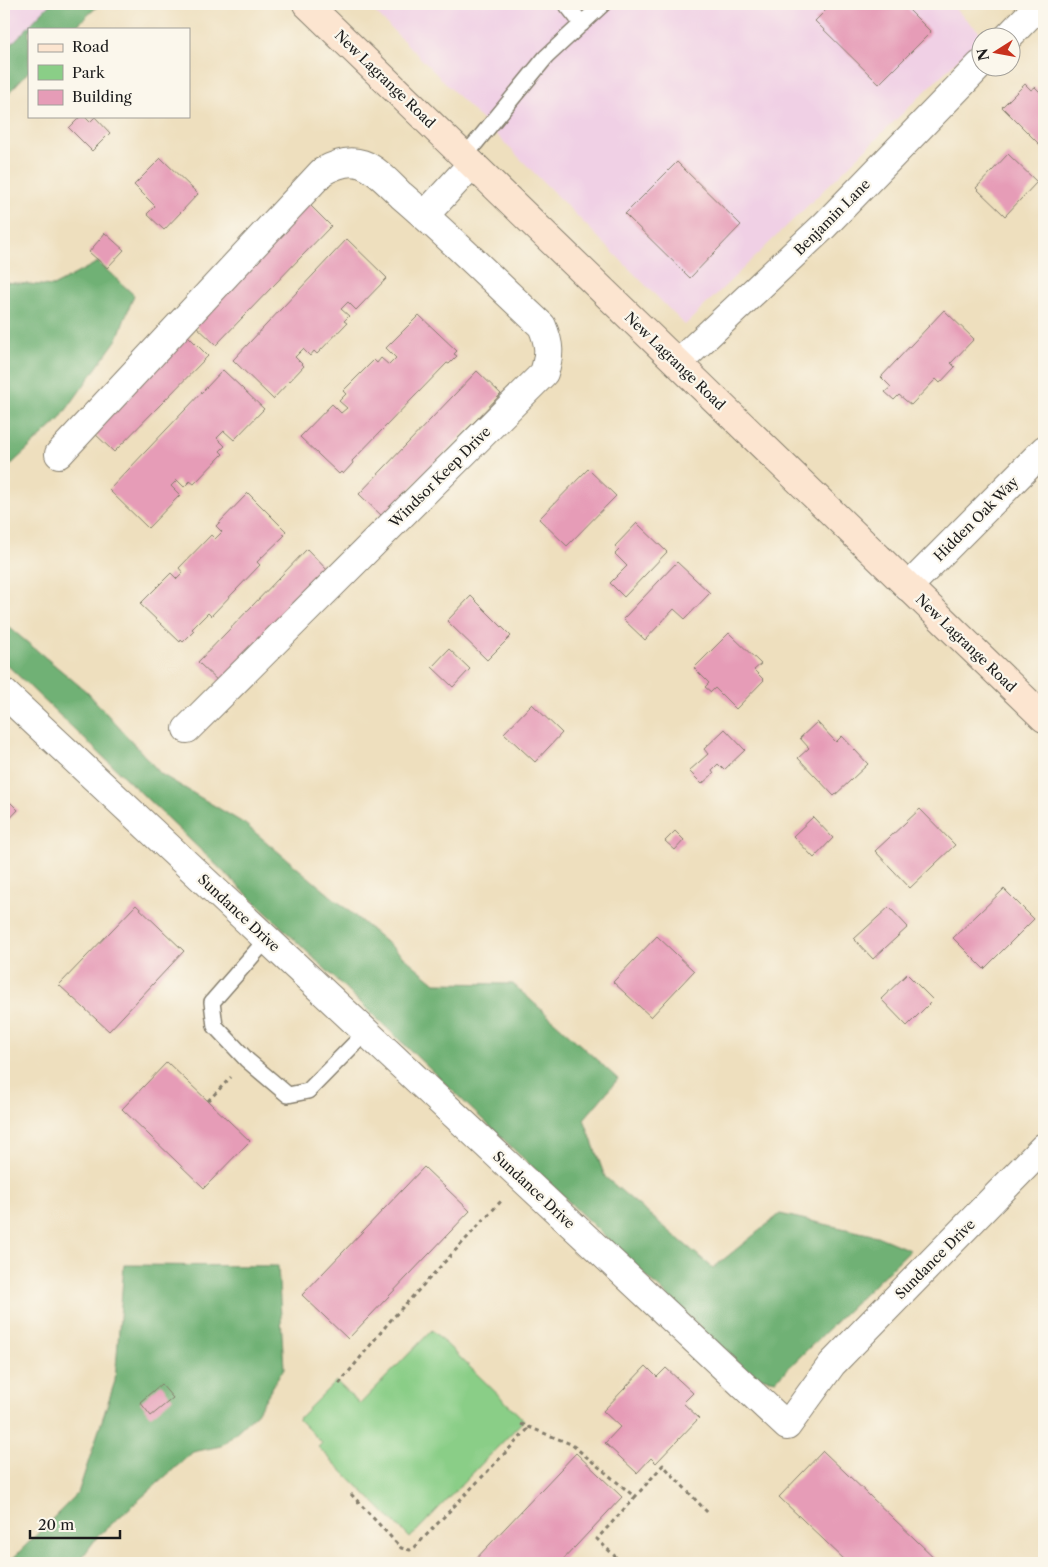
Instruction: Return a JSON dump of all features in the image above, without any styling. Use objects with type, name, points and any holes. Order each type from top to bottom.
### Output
[{"type":"main road","name":"New Lagrange Road","points":[[307,4],[1044,718]]},
{"type":"street","points":[[1014,28],[1030,7]]},
{"type":"street","name":"Benjamin Lane","points":[[678,363],[824,226],[970,75]]},
{"type":"street","points":[[424,215],[468,160]]},
{"type":"street","name":"Windsor Keep Drive","points":[[59,454],[322,172],[346,162],[362,164],[374,171],[424,215],[542,326],[548,341],[549,358],[544,373],[187,729]]},
{"type":"street","name":"Hidden Oak Way","points":[[908,587],[1044,450]]},
{"type":"street","name":"Sundance Drive","points":[[4,693],[788,1426],[832,1364],[1044,1147]]},
{"type":"lane","points":[[566,4],[582,24]]},
{"type":"lane","points":[[468,160],[546,57],[603,4]]},
{"type":"lane","points":[[267,939],[212,1002],[215,1026],[247,1060],[288,1096],[308,1092],[366,1032]]},
{"type":"path","points":[[208,1101],[247,1060]]},
{"type":"path","points":[[339,1384],[389,1322],[523,1179]]},
{"type":"path","points":[[521,1424],[571,1444],[634,1497]]},
{"type":"path","points":[[350,1494],[401,1548],[410,1550],[530,1427]]},
{"type":"path","points":[[622,1563],[597,1539],[664,1465],[708,1513]]},
{"type":"shaded area","points":[[4,4],[50,4],[4,52]]},
{"type":"shaded area","points":[[367,4],[950,4],[976,28],[970,28],[970,48],[685,325]]},
{"type":"green space","points":[[50,4],[100,4],[74,28],[28,28],[28,72],[4,98],[4,52]]},
{"type":"green space","points":[[98,262],[134,295],[117,339],[59,420],[4,471],[4,282],[53,286]]},
{"type":"green space","points":[[4,623],[87,692],[161,774],[245,824],[435,983],[513,984],[618,1079],[584,1119],[605,1177],[713,1268],[780,1214],[877,1236],[910,1250],[776,1380],[751,1376],[4,662]]},
{"type":"green space","points":[[124,1265],[278,1266],[284,1368],[257,1413],[221,1446],[193,1452],[98,1536],[78,1563],[8,1563],[78,1493],[115,1381]]},
{"type":"green space","points":[[432,1330],[524,1420],[410,1538],[318,1447],[322,1443],[298,1419],[336,1381],[360,1404]]},
{"type":"building","points":[[832,4],[903,4],[931,32],[879,84],[815,21]]},
{"type":"building","points":[[1025,84],[1031,90],[1035,87],[1044,96],[1044,149],[1002,107]]},
{"type":"building","points":[[79,118],[86,118],[90,122],[96,118],[110,133],[92,151],[69,128]]},
{"type":"building","points":[[1008,154],[1037,182],[1005,216],[976,188]]},
{"type":"building","points":[[161,158],[198,194],[164,230],[147,214],[155,206],[134,185]]},
{"type":"building","points":[[677,162],[741,225],[690,278],[625,214]]},
{"type":"building","points":[[308,203],[331,226],[216,345],[193,323]]},
{"type":"building","points":[[105,233],[124,250],[107,268],[89,252]]},
{"type":"building","points":[[347,239],[387,278],[356,310],[348,302],[341,309],[349,316],[344,321],[347,323],[317,354],[314,351],[310,356],[303,349],[295,357],[304,366],[273,399],[233,360]]},
{"type":"building","points":[[944,310],[974,339],[951,363],[955,367],[940,383],[936,379],[911,405],[899,395],[894,400],[885,392],[891,387],[881,377]]},
{"type":"building","points":[[419,315],[457,351],[454,354],[457,356],[449,364],[447,363],[352,461],[353,463],[343,474],[341,472],[339,474],[300,437],[332,404],[341,413],[347,408],[339,401],[346,394],[343,391],[374,360],[377,363],[381,358],[389,365],[396,358],[386,348]]},
{"type":"building","points":[[185,333],[208,356],[114,452],[91,430]]},
{"type":"building","points":[[223,370],[264,409],[234,440],[224,431],[217,438],[225,446],[220,451],[223,454],[194,484],[190,481],[184,487],[177,480],[171,486],[180,495],[148,528],[109,490]]},
{"type":"building","points":[[477,371],[501,394],[383,517],[359,494]]},
{"type":"building","points":[[588,469],[616,496],[567,546],[539,519]]},
{"type":"building","points":[[248,493],[286,531],[283,534],[285,535],[257,562],[260,565],[211,616],[208,613],[192,629],[194,631],[183,642],[181,640],[180,642],[140,604],[171,573],[177,579],[183,573],[179,568],[211,535],[215,539],[222,532],[216,526]]},
{"type":"building","points":[[637,523],[667,552],[624,597],[610,583],[627,566],[615,554],[619,550],[615,546]]},
{"type":"building","points":[[307,549],[330,573],[222,685],[198,662]]},
{"type":"building","points":[[677,562],[710,593],[685,619],[674,609],[645,640],[623,619]]},
{"type":"building","points":[[471,596],[511,636],[487,660],[447,621]]},
{"type":"building","points":[[729,633],[761,664],[754,670],[764,680],[736,709],[715,688],[711,692],[705,687],[709,683],[694,668]]},
{"type":"building","points":[[449,649],[470,669],[453,687],[432,667]]},
{"type":"building","points":[[532,704],[562,733],[535,762],[504,733]]},
{"type":"building","points":[[817,722],[836,742],[842,736],[868,764],[834,796],[798,758],[809,748],[800,738]]},
{"type":"building","points":[[725,729],[745,750],[724,770],[718,764],[712,770],[714,773],[702,784],[689,771],[708,754],[704,749]]},
{"type":"building","points":[[4,796],[18,810],[4,825]]},
{"type":"building","points":[[920,809],[955,845],[910,888],[875,851]]},
{"type":"building","points":[[813,817],[833,838],[814,858],[793,836]]},
{"type":"building","points":[[675,831],[684,840],[675,850],[665,841]]},
{"type":"building","points":[[1004,889],[1034,919],[984,969],[953,938]]},
{"type":"building","points":[[136,905],[184,951],[109,1031],[59,985]]},
{"type":"building","points":[[889,907],[908,927],[873,959],[854,939]]},
{"type":"building","points":[[657,936],[694,971],[651,1017],[613,982]]},
{"type":"building","points":[[907,974],[933,1000],[907,1026],[881,999]]},
{"type":"building","points":[[167,1062],[250,1141],[204,1188],[122,1109]]},
{"type":"building","points":[[424,1167],[470,1211],[348,1339],[302,1295]]},
{"type":"building","points":[[646,1366],[657,1377],[666,1368],[693,1393],[683,1403],[699,1418],[656,1463],[651,1458],[637,1473],[605,1443],[620,1427],[603,1411]]},
{"type":"building","points":[[161,1384],[173,1398],[151,1416],[140,1402]]},
{"type":"building","points":[[823,1451],[940,1563],[848,1563],[779,1497]]},
{"type":"building","points":[[576,1453],[622,1497],[560,1563],[472,1563]]}]
